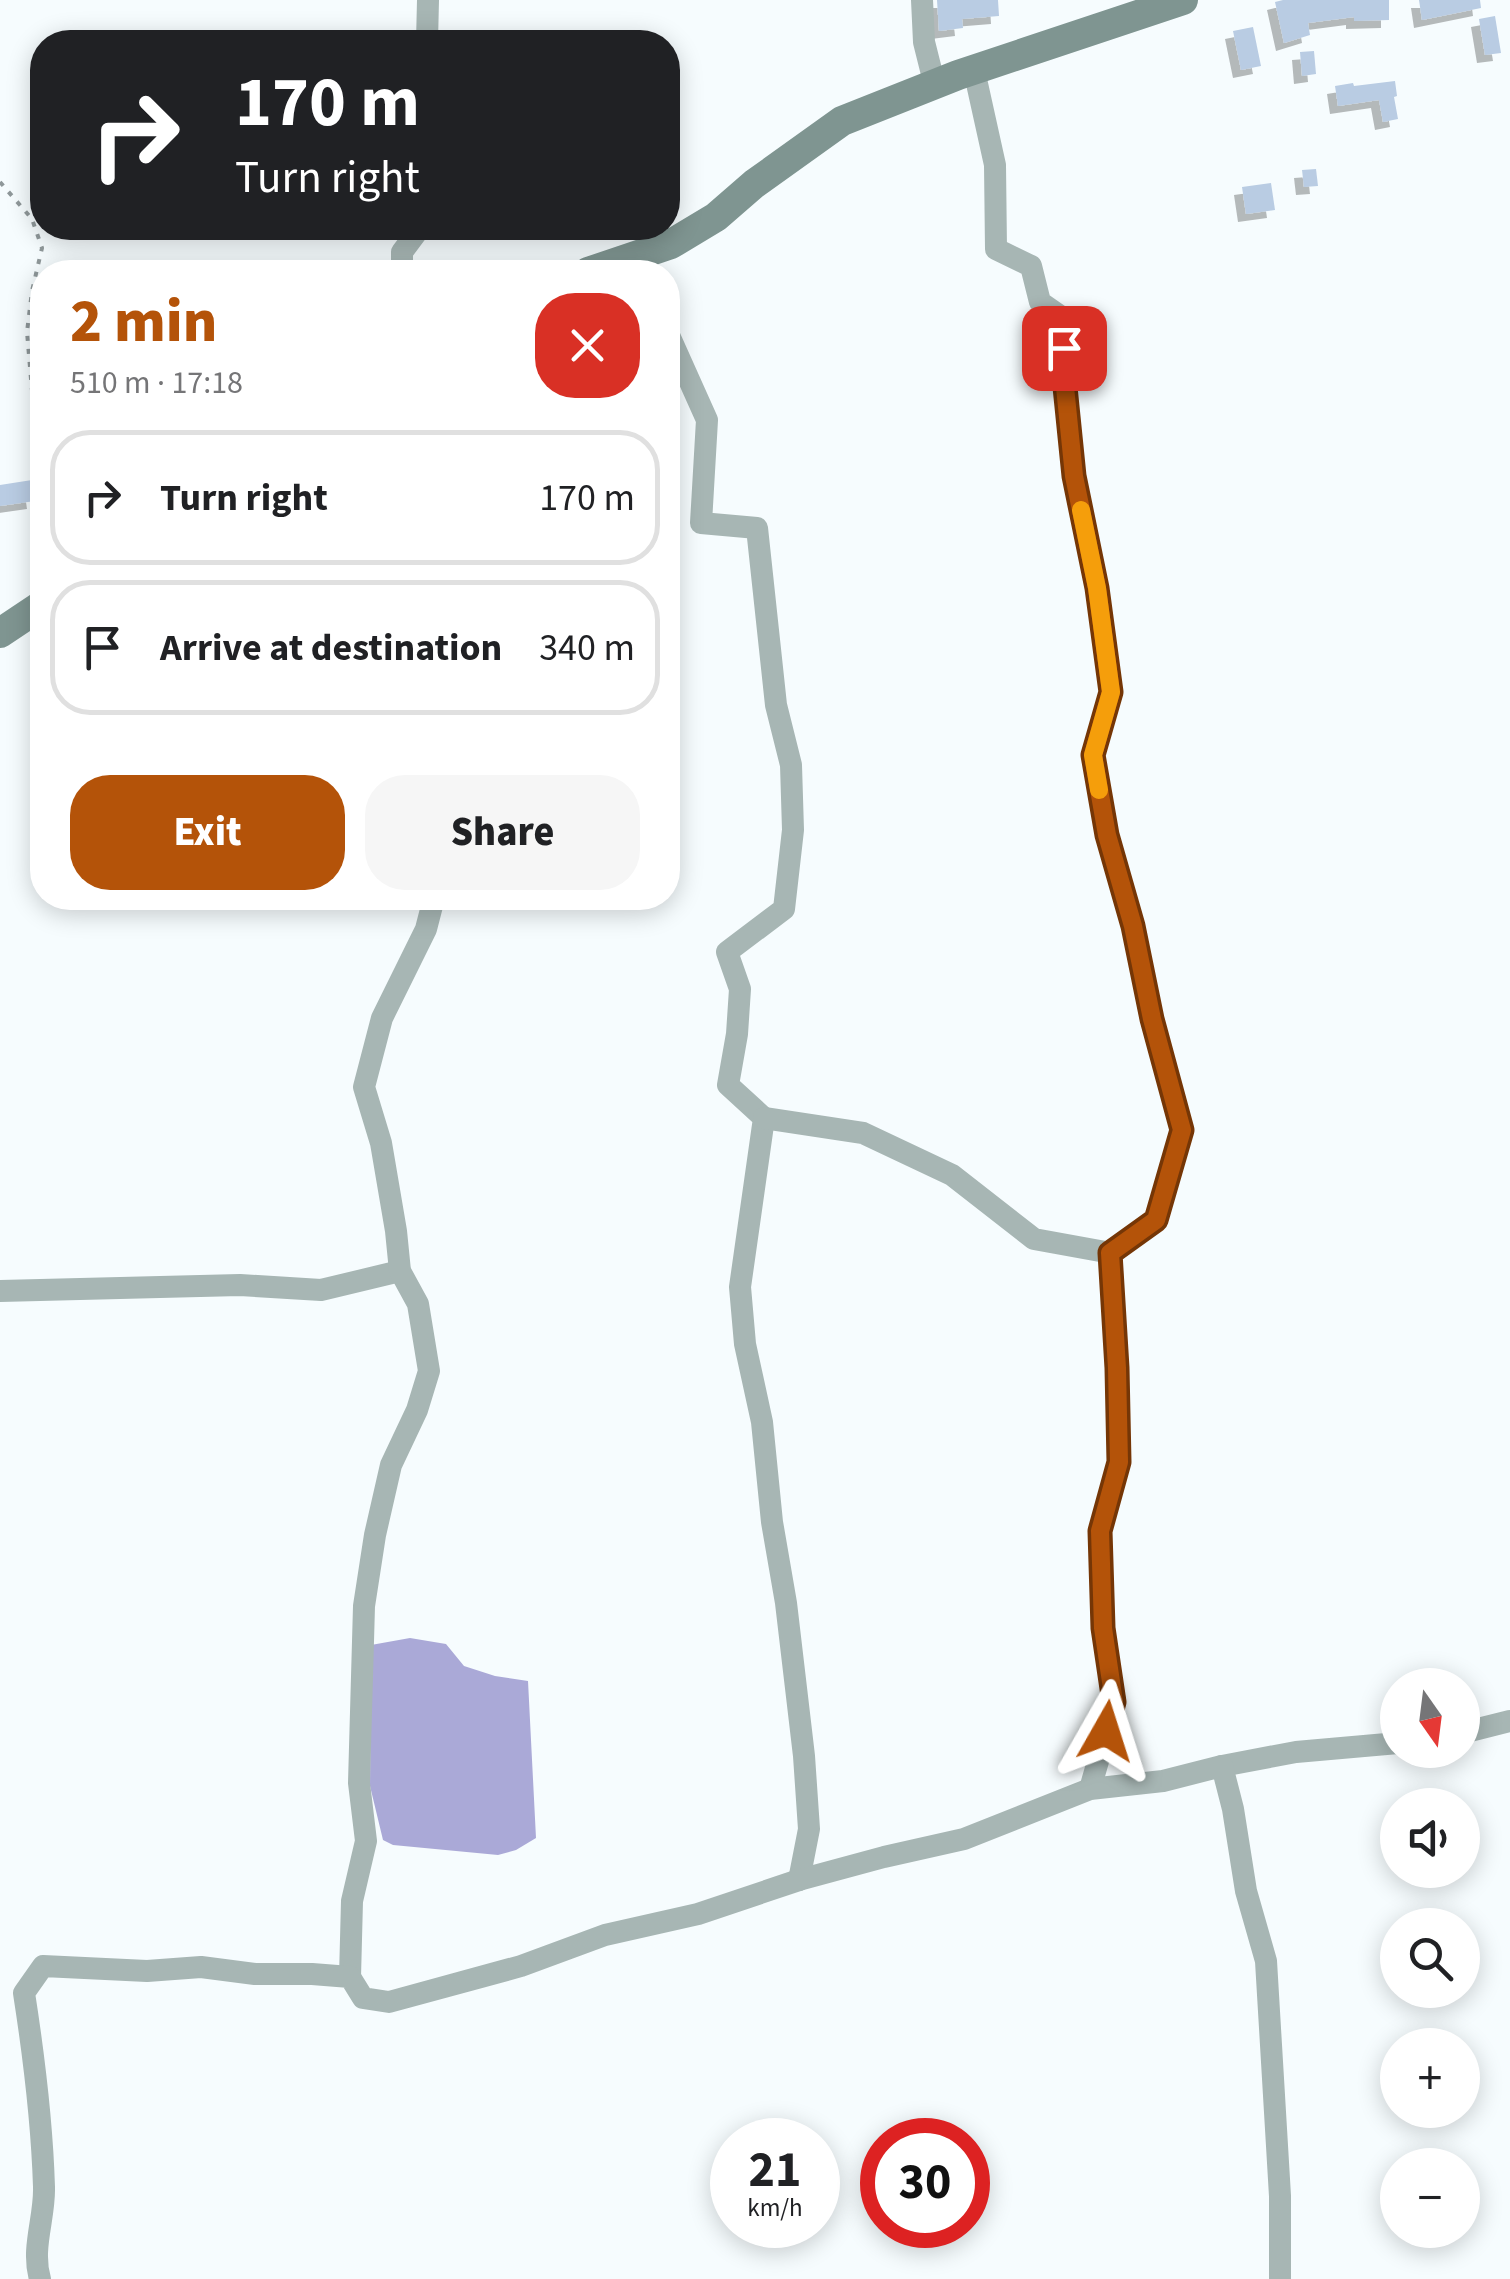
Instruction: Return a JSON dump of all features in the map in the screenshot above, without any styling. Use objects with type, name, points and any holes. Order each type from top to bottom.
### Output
[{"type":"street","points":[[428,0],[428,30]]},
{"type":"street","points":[[922,0],[924,42],[936,86]]},
{"type":"street","points":[[680,239],[716,217],[754,184],[842,121],[974,70],[1183,0]]},
{"type":"street","points":[[680,359],[708,420],[702,523],[757,528],[776,704],[791,766],[794,830],[784,909],[727,952],[740,989],[728,1085],[764,1118],[863,1133],[952,1175],[1034,1239],[1110,1253],[1156,1220],[1182,1130],[1107,835],[1093,755],[1111,692],[1097,588],[1074,476],[1064,377],[1063,318],[1040,302],[1031,266],[996,249],[996,165],[974,70]]},
{"type":"street","points":[[645,260],[678,240]]},
{"type":"street","points":[[0,633],[30,614]]},
{"type":"street","points":[[431,910],[426,929],[382,1018],[364,1087],[381,1142],[400,1271],[418,1304],[430,1371],[392,1465],[374,1535],[364,1606],[359,1783],[366,1841],[352,1901],[350,1978],[363,1998],[389,2002],[520,1966],[605,1935],[698,1914],[799,1880],[964,1839],[1090,1789],[1163,1781],[1296,1752],[1380,1744]]},
{"type":"street","points":[[764,1118],[740,1286],[745,1344],[762,1422],[804,1756],[809,1829],[799,1880]]},
{"type":"street","points":[[1090,1789],[1114,1702],[1103,1628],[1100,1531],[1119,1462],[1110,1253]]},
{"type":"street","points":[[0,1291],[240,1285],[321,1290],[400,1271]]},
{"type":"street","points":[[1480,1729],[1510,1722]]},
{"type":"street","points":[[1222,1766],[1246,1891],[1266,1960],[1280,2196],[1280,2279]]},
{"type":"street","points":[[40,2279],[34,2261],[44,2190],[24,1993],[43,1966],[148,1971],[200,1967],[350,1978]]},
{"type":"path","points":[[0,182],[30,217]]},
{"type":"path","points":[[30,304],[26,332],[30,374]]},
{"type":"water","points":[[410,1638],[446,1644],[464,1666],[528,1681],[536,1838],[516,1850],[498,1855],[393,1845],[383,1840],[370,1786],[371,1645]]},
{"type":"building","points":[[937,0],[998,0],[999,16],[962,19],[963,28],[939,31]]},
{"type":"building","points":[[1389,0],[1389,20],[1354,21],[1354,17],[1308,23],[1310,35],[1284,43],[1275,2]]},
{"type":"building","points":[[1419,0],[1480,0],[1481,8],[1422,20]]},
{"type":"building","points":[[1495,16],[1501,53],[1485,55],[1479,19]]},
{"type":"building","points":[[1253,27],[1261,66],[1241,70],[1233,31]]},
{"type":"building","points":[[1314,51],[1316,74],[1302,76],[1300,52]]},
{"type":"building","points":[[1395,81],[1398,119],[1383,122],[1379,100],[1338,106],[1335,86]]},
{"type":"building","points":[[1316,169],[1318,186],[1304,187],[1302,170]]},
{"type":"building","points":[[1271,183],[1275,210],[1246,214],[1242,187]]},
{"type":"building","points":[[30,480],[30,502],[0,506],[0,485]]},
{"type":"slow traffic","points":[[1081,510],[1097,588],[1111,692],[1093,755],[1099,790]]},
{"type":"route","points":[[1064,348],[1074,476],[1097,588],[1111,692],[1093,755],[1107,835],[1182,1130],[1156,1220],[1110,1253],[1119,1462],[1100,1531],[1103,1628],[1114,1702],[1106,1731]]}]
